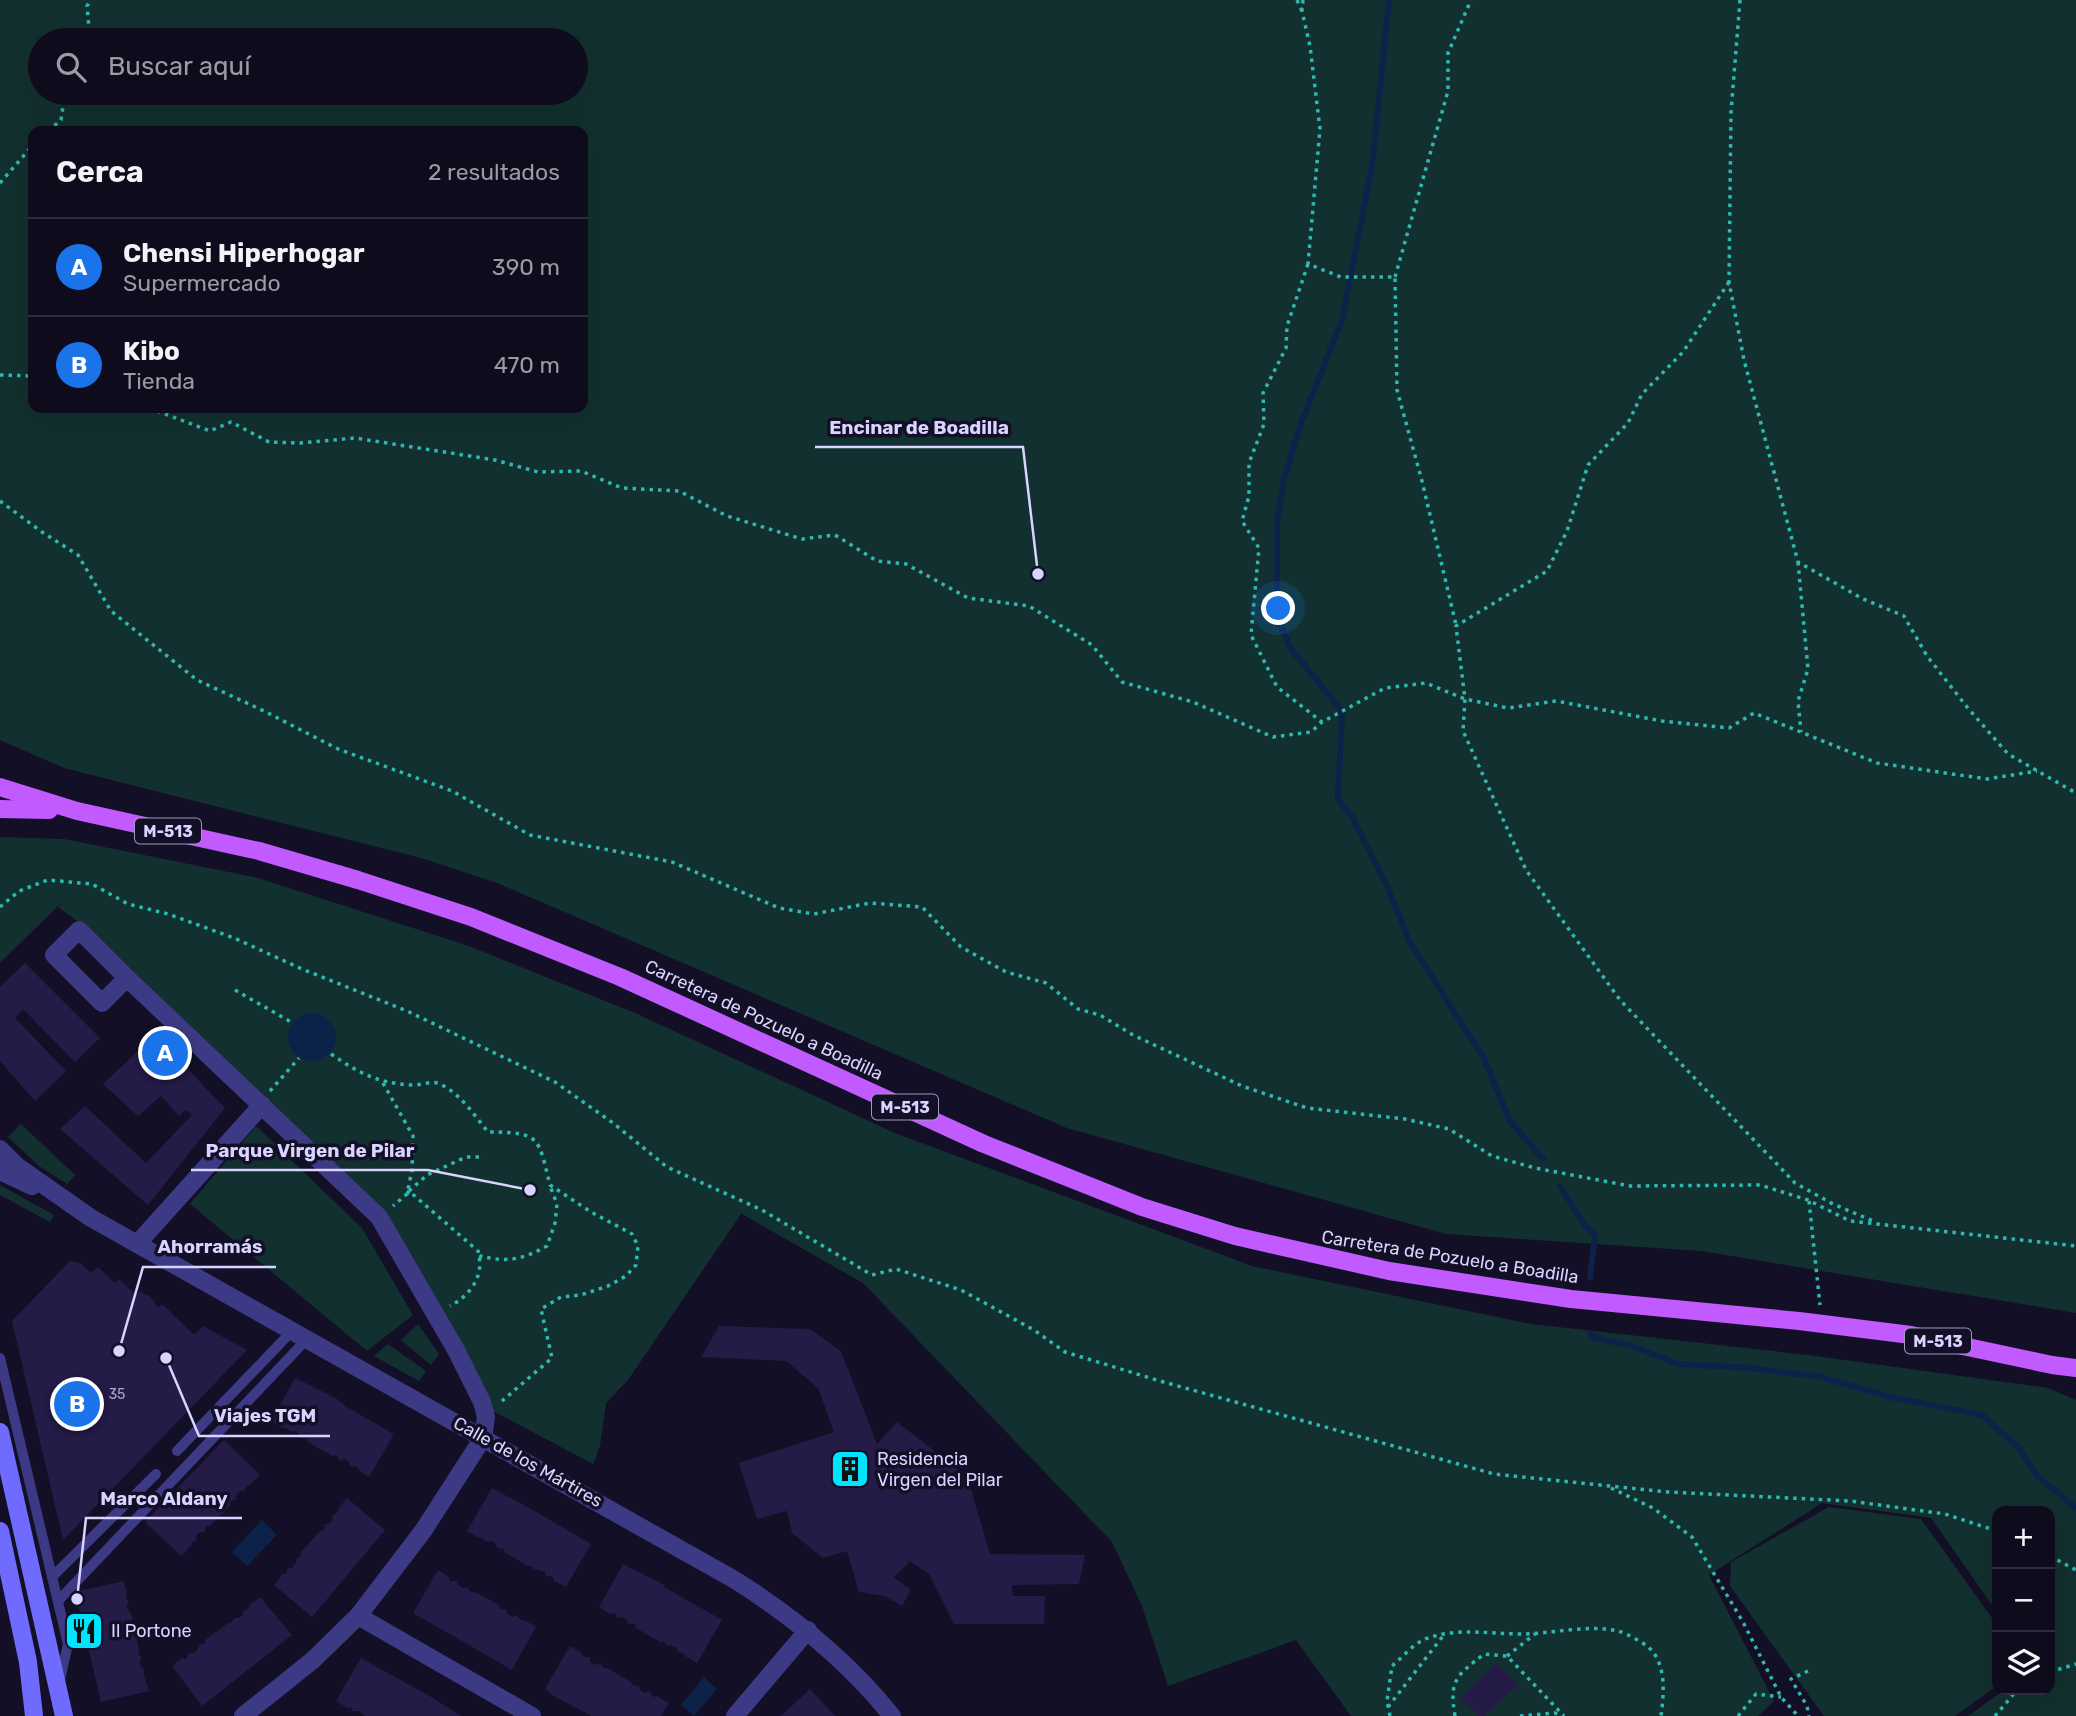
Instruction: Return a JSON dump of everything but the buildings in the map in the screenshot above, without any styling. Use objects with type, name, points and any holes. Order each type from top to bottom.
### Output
[{"type":"main road","name":"Carretera de Pozuelo a Boadilla","points":[[0,787],[77,811],[259,851],[471,917],[620,976],[984,1144],[1131,1203],[1235,1236],[1389,1271],[1571,1299],[1911,1335],[2052,1366],[2076,1368]]},
{"type":"main road","name":"Carretera de Pozuelo a Boadilla","points":[[0,809],[12,807],[77,811]]},
{"type":"main road","name":"Carretera de Pozuelo a Boadilla","points":[[2052,1366],[2076,1376]]},
{"type":"street","points":[[127,978],[379,1217],[456,1350],[482,1402],[486,1417],[483,1438],[423,1531],[358,1616],[313,1660],[243,1716]]},
{"type":"street","points":[[137,1244],[261,1104]]},
{"type":"street","name":"Calle de los Mártires","points":[[0,1149],[18,1167],[69,1205]]},
{"type":"street","name":"Calle de los Mártires","points":[[0,1171],[69,1205],[301,1334],[735,1580],[808,1630],[841,1660],[892,1716]]},
{"type":"street","points":[[0,1432],[64,1716]]},
{"type":"street","points":[[0,1531],[6,1576],[28,1662],[34,1716]]},
{"type":"street","points":[[358,1616],[531,1716]]},
{"type":"street","points":[[735,1716],[808,1630]]},
{"type":"lane","points":[[177,1451],[301,1334]]},
{"type":"lane","points":[[58,1600],[301,1334]]},
{"type":"lane","points":[[0,1358],[68,1644],[57,1689]]},
{"type":"lane","points":[[52,1577],[156,1474]]},
{"type":"path","points":[[89,28],[87,6],[91,0]]},
{"type":"path","points":[[1297,0],[1310,46],[1321,129],[1308,264],[1287,326],[1286,348],[1264,393],[1264,424],[1248,463],[1249,496],[1242,521],[1259,548],[1251,635],[1277,687],[1322,722]]},
{"type":"path","points":[[1302,11],[1303,0]]},
{"type":"path","points":[[1471,0],[1448,53],[1448,91],[1395,277],[1397,390],[1422,481],[1456,626],[1465,699],[1463,731],[1526,870],[1620,1000],[1794,1183],[1833,1204],[1877,1222]]},
{"type":"path","points":[[1740,0],[1731,112],[1729,282],[1744,360],[1798,562],[1808,669],[1798,701],[1801,732]]},
{"type":"path","points":[[54,126],[61,120],[63,105]]},
{"type":"path","points":[[0,183],[28,151]]},
{"type":"path","points":[[1308,264],[1341,277],[1395,277]]},
{"type":"path","points":[[1456,626],[1547,571],[1567,531],[1588,465],[1628,423],[1642,394],[1684,352],[1729,282]]},
{"type":"path","points":[[0,375],[28,376]]},
{"type":"path","points":[[163,413],[209,430],[230,422],[270,442],[300,443],[355,438],[495,460],[538,472],[581,471],[622,488],[679,491],[727,516],[802,540],[835,535],[877,561],[906,564],[968,598],[1030,606],[1092,645],[1122,682],[1193,702],[1273,737],[1311,732],[1322,722],[1385,688],[1426,683],[1465,699],[1508,708],[1556,701],[1662,721],[1729,729],[1754,713],[1877,763],[1987,779],[2038,771]]},
{"type":"path","points":[[0,501],[79,555],[111,611],[197,680],[338,749],[452,791],[530,835],[672,862],[779,908],[814,914],[870,903],[922,907],[961,947],[1006,972],[1046,983],[1078,1009],[1100,1015],[1133,1035],[1242,1086],[1307,1108],[1405,1119],[1449,1129],[1492,1156],[1535,1168],[1630,1186],[1760,1185],[1808,1200],[1850,1221],[2076,1246]]},
{"type":"path","points":[[1798,562],[1863,598],[1903,616],[1927,656],[2008,754],[2076,793]]},
{"type":"path","points":[[0,907],[19,891],[48,880],[92,884],[128,904],[168,914],[234,938],[302,969],[407,1011],[555,1082],[613,1123],[667,1167],[762,1210],[872,1275],[896,1269],[961,1290],[1034,1330],[1065,1352],[1494,1474],[1609,1487],[1850,1501],[1945,1514],[1992,1529]]},
{"type":"path","points":[[235,990],[291,1022]]},
{"type":"path","points":[[331,1054],[358,1073],[374,1079],[417,1085],[435,1082],[453,1091],[488,1132],[516,1133],[530,1137],[540,1146],[557,1204],[555,1223],[547,1246],[517,1260],[480,1258]]},
{"type":"path","points":[[261,1104],[299,1058]]},
{"type":"path","points":[[383,1083],[413,1136],[408,1192]]},
{"type":"path","points":[[387,1212],[427,1175],[466,1157],[484,1157]]},
{"type":"path","points":[[501,1402],[552,1358],[541,1309],[561,1297],[581,1295],[608,1286],[626,1276],[636,1265],[638,1245],[632,1234],[591,1212],[550,1185]]},
{"type":"path","points":[[408,1192],[478,1251],[480,1258],[476,1283],[466,1295],[445,1308]]},
{"type":"path","points":[[1808,1200],[1822,1324]]},
{"type":"path","points":[[1609,1487],[1653,1508],[1692,1537],[1743,1622],[1781,1697],[1798,1716]]},
{"type":"path","points":[[2055,1559],[2075,1571]]},
{"type":"path","points":[[1390,1716],[1387,1701],[1392,1666],[1423,1640],[1444,1634],[1486,1631],[1521,1634],[1589,1630],[1618,1631],[1647,1646],[1660,1662],[1663,1693],[1661,1716]]},
{"type":"path","points":[[1455,1716],[1451,1693],[1461,1673],[1484,1654],[1507,1656],[1537,1633]]},
{"type":"path","points":[[1388,1707],[1444,1634]]},
{"type":"path","points":[[1507,1656],[1562,1716]]},
{"type":"path","points":[[2055,1670],[2076,1664]]},
{"type":"path","points":[[1808,1671],[1791,1679],[1807,1706],[1809,1716]]},
{"type":"path","points":[[1738,1716],[1756,1694],[1781,1697]]},
{"type":"path","points":[[1995,1716],[2013,1695]]},
{"type":"path","points":[[1520,1716],[1555,1713],[1562,1716]]},
{"type":"green space","points":[[0,0],[2076,0],[2076,1313],[1701,1251],[1446,1234],[1067,1128],[497,883],[421,858],[64,768],[0,740]]},
{"type":"green space","points":[[0,837],[64,839],[258,878],[469,946],[635,1013],[895,1133],[1252,1266],[1531,1324],[1808,1355],[2048,1388],[2076,1400],[2076,1716],[1968,1716],[1997,1695],[2055,1695],[2055,1506],[1992,1506],[1992,1605],[1931,1518],[1822,1503],[1709,1575],[1774,1701],[1758,1716],[1351,1716],[1296,1640],[1168,1686],[1142,1606],[1112,1542],[863,1283],[740,1213],[628,1380],[606,1403],[600,1446],[593,1464],[491,1410],[385,1215],[84,926],[58,907],[65,899],[0,963]]},
{"type":"green space","points":[[21,1124],[75,1175],[67,1184],[39,1166],[8,1137]]},
{"type":"green space","points":[[256,1126],[362,1228],[413,1315],[367,1351],[190,1204]]},
{"type":"green space","points":[[0,1185],[54,1215],[50,1222],[0,1195]]},
{"type":"green space","points":[[418,1324],[439,1354],[431,1365],[401,1340]]},
{"type":"green space","points":[[388,1344],[426,1371],[419,1381],[374,1356]]},
{"type":"green space","points":[[1829,1507],[1921,1519],[1992,1618],[1992,1690],[1955,1716],[1824,1716],[1730,1586],[1731,1562]]},
{"type":"water","points":[[312,1013],[329,1020],[336,1037],[329,1054],[312,1061],[295,1054],[288,1037],[295,1020]]},
{"type":"water","points":[[262,1520],[277,1535],[247,1566],[232,1552]]},
{"type":"water","points":[[704,1677],[717,1689],[694,1716],[681,1705]]},
{"type":"waterway","points":[[1389,0],[1372,166],[1342,320],[1302,421],[1284,478],[1277,522],[1277,617],[1291,649],[1342,711],[1338,799],[1352,817],[1388,888],[1410,943],[1484,1058],[1510,1121],[1543,1159]]},
{"type":"waterway","points":[[1560,1186],[1586,1227],[1595,1235],[1590,1278]]},
{"type":"waterway","points":[[1591,1334],[1592,1337],[1632,1346],[1678,1364],[1752,1368],[1821,1377],[1890,1397],[1982,1415],[2020,1449],[2036,1475],[2076,1508]]},
{"type":"place","name":"Encinar de Boadilla","points":[[1038,574]]},
{"type":"place","name":"Chensi Hiperhogar","points":[[165,1053]]},
{"type":"place","name":"Parque Virgen de Pilar","points":[[530,1190]]},
{"type":"place","name":"Ahorramás","points":[[119,1351]]},
{"type":"place","name":"Viajes TGM","points":[[166,1358]]},
{"type":"place","name":"Kibo","points":[[77,1404]]},
{"type":"place","name":"Residencia Virgen del Pilar","points":[[850,1469]]},
{"type":"place","name":"Marco Aldany","points":[[77,1599]]},
{"type":"place","name":"Il Portone","points":[[84,1631]]}]
